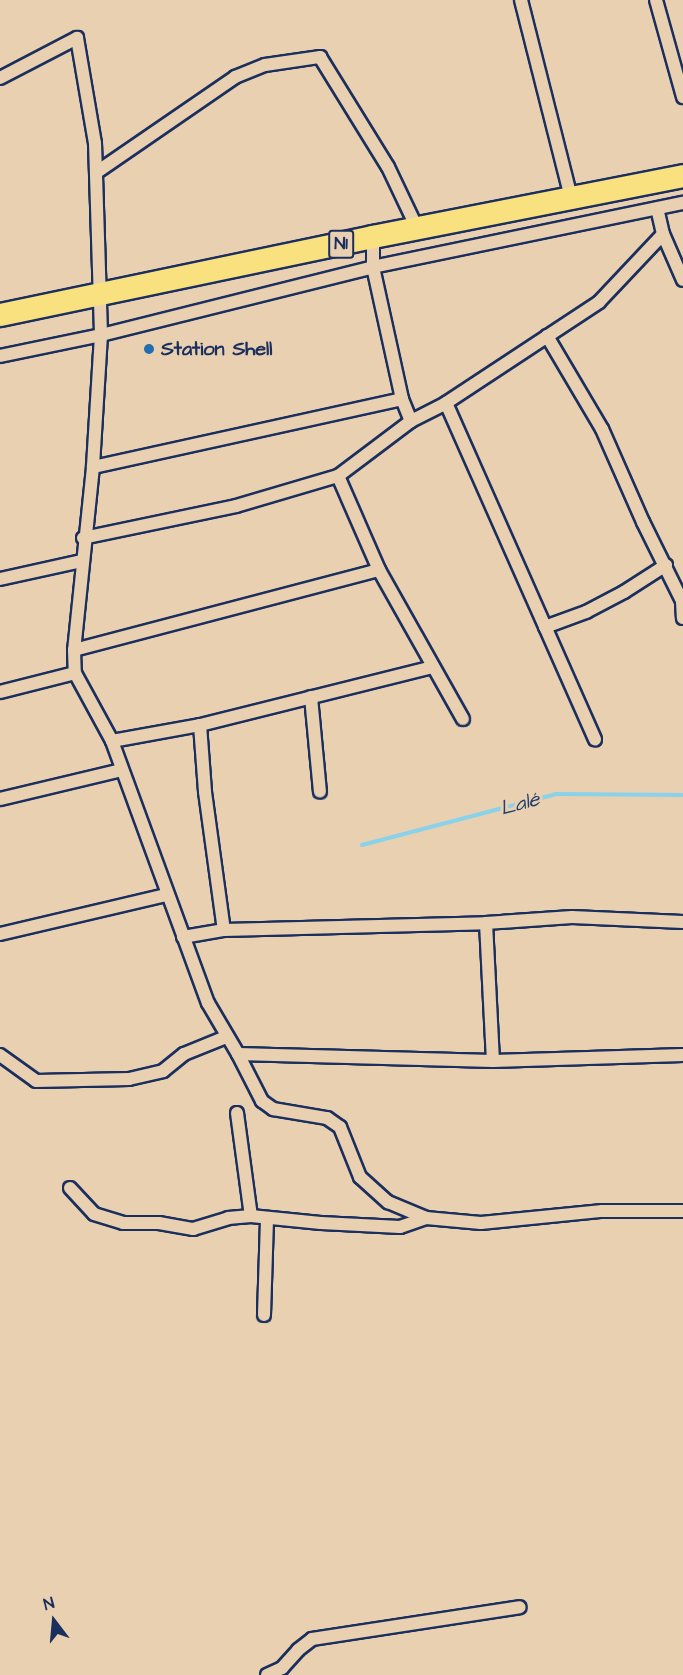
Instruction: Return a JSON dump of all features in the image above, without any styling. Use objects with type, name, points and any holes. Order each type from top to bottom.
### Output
[{"type":"highway","name":"N1","points":[[0,315],[417,228],[683,176]]},
{"type":"street","points":[[521,0],[571,198]]},
{"type":"street","points":[[656,0],[683,97]]},
{"type":"street","points":[[0,78],[77,38],[95,143],[101,335],[93,467],[83,538],[74,650],[75,673],[112,741],[166,895],[208,1003],[226,1037],[238,1053],[262,1101],[273,1109],[327,1118],[340,1127],[360,1177],[388,1202],[426,1218],[481,1222],[602,1211],[683,1211]]},
{"type":"street","points":[[97,172],[235,77],[265,65],[320,57],[388,167],[417,228]]},
{"type":"street","points":[[0,356],[101,335],[374,267],[683,203]]},
{"type":"street","points":[[657,209],[663,234],[683,280]]},
{"type":"street","points":[[83,538],[236,506],[338,476],[411,422],[446,403],[599,302],[663,234]]},
{"type":"street","points":[[373,237],[374,267],[402,399],[411,422]]},
{"type":"street","points":[[548,336],[602,429],[643,522],[682,601],[683,618]]},
{"type":"street","points":[[93,467],[402,399]]},
{"type":"street","points":[[446,403],[595,739]]},
{"type":"street","points":[[338,476],[379,570],[463,719]]},
{"type":"street","points":[[0,579],[81,561]]},
{"type":"street","points":[[545,627],[624,592],[666,565]]},
{"type":"street","points":[[74,650],[379,570]]},
{"type":"street","points":[[112,741],[200,725],[433,667]]},
{"type":"street","points":[[0,692],[75,673]]},
{"type":"street","points":[[311,698],[320,792]]},
{"type":"street","points":[[200,725],[205,792],[224,930]]},
{"type":"street","points":[[0,799],[122,770]]},
{"type":"street","points":[[0,934],[166,895]]},
{"type":"street","points":[[183,937],[224,930],[486,923],[572,917],[683,922]]},
{"type":"street","points":[[486,923],[493,1061]]},
{"type":"street","points":[[0,1055],[36,1081],[129,1079],[163,1071],[184,1054],[226,1037]]},
{"type":"street","points":[[238,1053],[493,1061],[683,1055]]},
{"type":"street","points":[[237,1113],[251,1215]]},
{"type":"street","points":[[70,1188],[94,1214],[123,1223],[159,1223],[193,1229],[228,1218],[251,1215],[267,1219],[400,1227],[426,1218]]},
{"type":"street","points":[[264,1315],[267,1219]]},
{"type":"street","points":[[267,1675],[282,1668],[298,1650],[312,1639],[520,1606]]},
{"type":"waterway","name":"Lalé","points":[[362,845],[556,794],[683,795]]},
{"type":"place","name":"Station Shell","points":[[149,349]]}]
